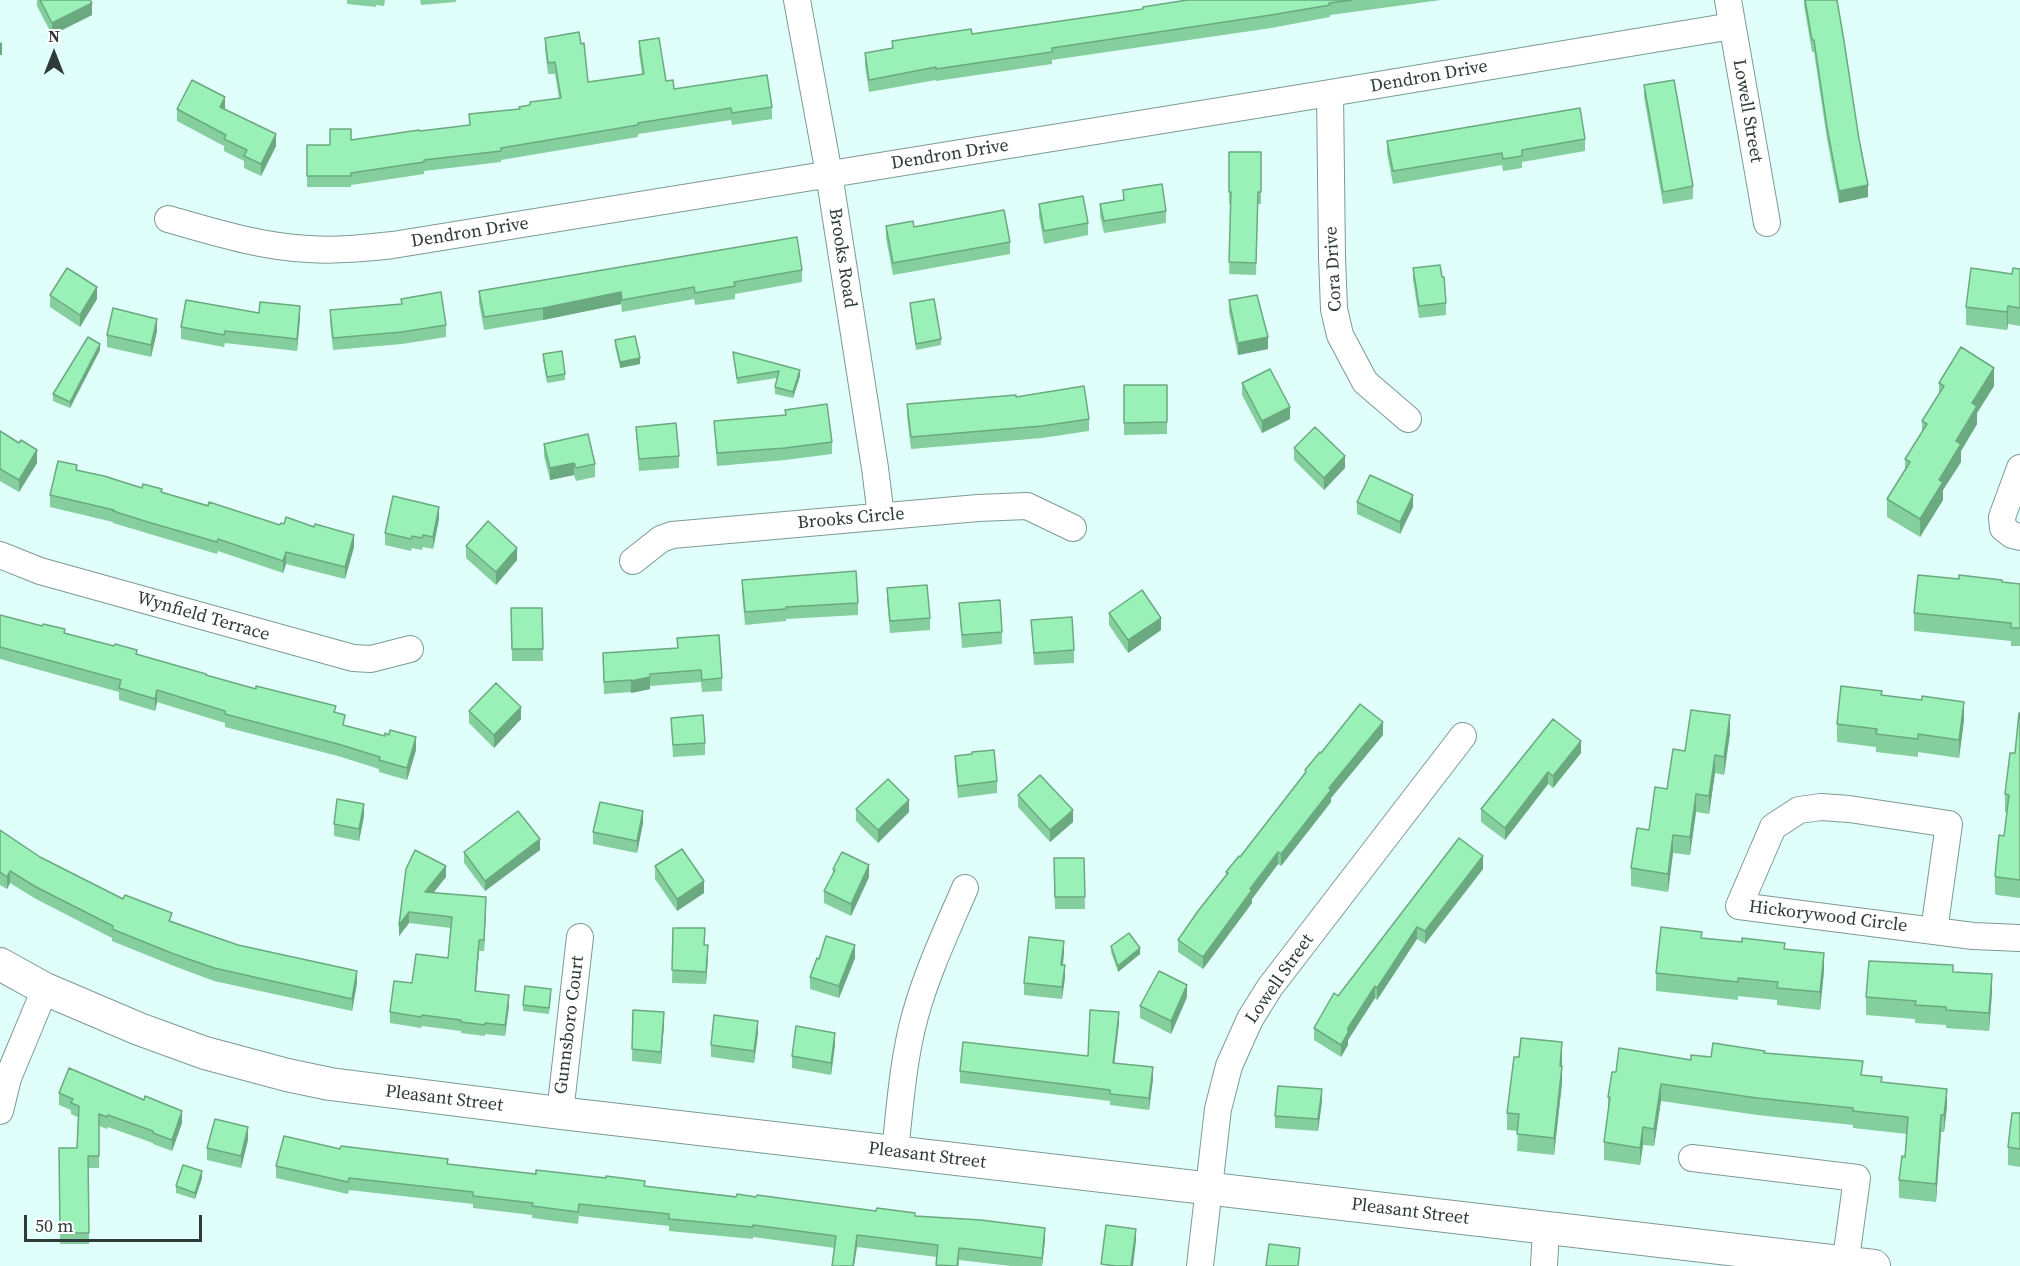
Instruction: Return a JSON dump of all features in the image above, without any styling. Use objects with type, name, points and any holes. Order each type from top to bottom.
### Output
[{"type":"street","name":"Brooks Road","points":[[797,0],[829,174],[881,516]]},
{"type":"street","name":"Lowell Street","points":[[1728,0],[1767,223]]},
{"type":"street","name":"Dendron Drive","points":[[168,219],[236,238],[308,249],[350,249],[393,245],[1732,26]]},
{"type":"street","name":"Cora Drive","points":[[1330,93],[1334,309],[1340,335],[1365,382],[1408,419]]},
{"type":"street","points":[[2020,468],[2002,517],[2003,528],[2012,535],[2020,537]]},
{"type":"street","name":"Brooks Circle","points":[[633,561],[661,539],[672,535],[978,508],[1027,506],[1073,528]]},
{"type":"street","name":"Wynfield Terrace","points":[[0,555],[40,571],[353,658],[371,659],[410,650]]},
{"type":"street","name":"Lowell Street","points":[[1200,1266],[1218,1109],[1229,1066],[1250,1019],[1270,987],[1463,736]]},
{"type":"street","name":"Hickorywood Circle","points":[[1934,931],[1949,824],[1849,809],[1821,807],[1799,810],[1773,827],[1739,906],[1934,931],[1973,936],[2020,938]]},
{"type":"street","points":[[895,1152],[904,1067],[915,1016],[934,960],[965,888]]},
{"type":"street","name":"Gunnsboro Court","points":[[560,1113],[580,938]]},
{"type":"street","name":"Pleasant Street","points":[[0,964],[45,989],[139,1029],[205,1053],[287,1075],[372,1090],[1855,1265]]},
{"type":"street","points":[[0,1111],[8,1078],[45,989]]},
{"type":"street","points":[[1692,1158],[1857,1178],[1855,1265]]},
{"type":"street","points":[[1544,1266],[1546,1229]]},
{"type":"building","points":[[40,0],[90,0],[92,3],[52,23]]},
{"type":"building","points":[[1187,0],[1352,0],[1271,15],[1052,48],[1052,52],[936,69],[936,67],[869,80],[865,53],[893,48],[892,41],[971,29],[972,34],[1143,9],[1143,7]]},
{"type":"building","points":[[1805,0],[1837,0],[1868,185],[1839,191],[1814,40],[1812,40]]},
{"type":"building","points":[[579,32],[581,44],[584,43],[588,82],[644,74],[639,41],[659,38],[666,81],[673,80],[674,89],[767,75],[772,107],[732,113],[731,108],[638,123],[638,125],[501,148],[501,151],[424,160],[424,162],[351,173],[351,176],[307,176],[307,145],[330,145],[330,129],[351,129],[351,140],[470,125],[469,114],[520,109],[519,107],[530,105],[530,102],[561,98],[555,62],[548,63],[545,38]]},
{"type":"building","points":[[192,80],[225,97],[220,107],[276,134],[261,164],[244,156],[247,150],[224,139],[226,135],[177,109]]},
{"type":"building","points":[[1674,80],[1693,186],[1663,192],[1644,85]]},
{"type":"building","points":[[1580,108],[1585,139],[1522,150],[1522,156],[1503,159],[1502,153],[1393,171],[1387,141]]},
{"type":"building","points":[[1229,152],[1261,152],[1256,263],[1229,262],[1231,192],[1229,192]]},
{"type":"building","points":[[1162,184],[1166,211],[1104,221],[1100,204],[1124,200],[1123,190]]},
{"type":"building","points":[[1083,196],[1088,223],[1044,231],[1039,204]]},
{"type":"building","points":[[1004,210],[1010,242],[893,263],[886,226],[913,221],[914,227]]},
{"type":"building","points":[[797,237],[802,270],[734,282],[735,286],[695,293],[694,287],[622,300],[621,292],[484,317],[479,291]]},
{"type":"building","points":[[1440,265],[1442,277],[1444,277],[1446,303],[1419,306],[1413,268]]},
{"type":"building","points":[[67,268],[97,287],[80,315],[50,295]]},
{"type":"building","points":[[1971,268],[2012,274],[2013,268],[2020,269],[2020,308],[2008,306],[2007,312],[1966,307]]},
{"type":"building","points":[[441,292],[446,325],[402,332],[333,338],[330,310],[402,304],[401,299]]},
{"type":"building","points":[[1257,295],[1268,337],[1238,343],[1229,300]]},
{"type":"building","points":[[934,299],[941,339],[916,344],[910,303]]},
{"type":"building","points":[[186,300],[259,313],[260,302],[300,306],[297,339],[225,331],[224,335],[181,327]]},
{"type":"building","points":[[113,308],[157,319],[151,345],[107,335]]},
{"type":"building","points":[[635,336],[640,358],[620,362],[615,340]]},
{"type":"building","points":[[88,337],[100,344],[70,402],[53,394]]},
{"type":"building","points":[[1961,347],[1994,368],[1972,403],[1977,406],[1956,441],[1961,444],[1939,480],[1943,482],[1920,519],[1887,499],[1910,462],[1905,459],[1927,424],[1922,421],[1944,386],[1939,383]]},
{"type":"building","points":[[562,351],[565,374],[547,377],[543,354]]},
{"type":"building","points":[[733,352],[800,370],[793,392],[775,387],[779,371],[737,378]]},
{"type":"building","points":[[1270,369],[1290,407],[1262,421],[1242,383]]},
{"type":"building","points":[[1124,385],[1167,385],[1167,422],[1124,423]]},
{"type":"building","points":[[1084,386],[1089,419],[1042,426],[911,437],[907,404],[1016,395],[1016,397]]},
{"type":"building","points":[[827,404],[832,442],[717,453],[714,421],[786,415],[785,410]]},
{"type":"building","points":[[676,423],[679,456],[639,459],[636,427]]},
{"type":"building","points":[[1315,427],[1345,456],[1324,478],[1294,448]]},
{"type":"building","points":[[0,431],[19,443],[21,440],[37,450],[19,480],[0,469]]},
{"type":"building","points":[[588,434],[595,464],[576,468],[574,463],[550,468],[544,444]]},
{"type":"building","points":[[58,461],[77,465],[76,470],[142,488],[143,484],[162,489],[161,492],[208,506],[209,502],[280,525],[284,524],[286,517],[314,527],[315,524],[354,535],[345,567],[286,552],[283,561],[218,539],[217,542],[114,510],[50,495]]},
{"type":"building","points":[[1370,475],[1413,495],[1400,522],[1357,502]]},
{"type":"building","points":[[393,496],[439,507],[433,537],[412,536],[411,539],[385,533]]},
{"type":"building","points":[[488,521],[517,548],[496,572],[466,546]]},
{"type":"building","points":[[856,571],[858,603],[745,612],[742,580]]},
{"type":"building","points":[[1918,575],[1959,579],[1959,575],[2020,584],[2020,628],[2011,628],[2011,623],[1914,613]]},
{"type":"building","points":[[927,585],[930,618],[890,621],[887,588]]},
{"type":"building","points":[[1142,590],[1161,618],[1128,640],[1109,613]]},
{"type":"building","points":[[1000,600],[1002,632],[962,635],[959,603]]},
{"type":"building","points":[[511,608],[542,608],[543,649],[512,649]]},
{"type":"building","points":[[0,615],[42,626],[43,624],[65,629],[64,633],[137,650],[136,654],[256,689],[256,686],[336,706],[334,712],[345,715],[343,725],[385,736],[385,733],[389,735],[390,730],[416,737],[407,768],[338,744],[225,714],[225,711],[157,690],[155,699],[119,688],[121,680],[0,647]]},
{"type":"building","points":[[1072,617],[1074,650],[1034,653],[1031,620]]},
{"type":"building","points":[[719,635],[722,678],[702,680],[701,670],[650,674],[650,677],[631,681],[604,682],[603,653],[678,648],[677,638]]},
{"type":"building","points":[[496,683],[521,707],[494,735],[469,711]]},
{"type":"building","points":[[1841,686],[1882,691],[1881,695],[1922,700],[1922,696],[1964,702],[1959,740],[1918,734],[1918,739],[1876,734],[1877,729],[1837,724]]},
{"type":"building","points":[[1360,704],[1383,722],[1329,788],[1331,790],[1281,854],[1278,852],[1203,957],[1178,940],[1228,873],[1226,872],[1306,772],[1305,770]]},
{"type":"building","points":[[1691,710],[1730,715],[1724,757],[1715,755],[1709,796],[1696,794],[1690,837],[1673,835],[1668,874],[1631,868],[1637,828],[1649,830],[1655,787],[1667,789],[1673,749],[1685,751]]},
{"type":"building","points":[[2019,713],[2020,880],[1995,876],[1999,835],[2004,836],[2009,795],[2005,794],[2010,753],[2015,753]]},
{"type":"building","points":[[703,715],[705,743],[673,745],[671,718]]},
{"type":"building","points":[[1553,719],[1581,741],[1553,776],[1548,772],[1505,828],[1481,809]]},
{"type":"building","points":[[994,750],[997,781],[958,786],[955,756]]},
{"type":"building","points":[[1040,775],[1073,810],[1050,830],[1018,795]]},
{"type":"building","points":[[888,779],[909,800],[878,830],[856,809]]},
{"type":"building","points":[[337,799],[364,804],[359,829],[334,824]]},
{"type":"building","points":[[600,802],[643,811],[637,841],[593,832]]},
{"type":"building","points":[[518,811],[540,839],[485,881],[464,852]]},
{"type":"building","points":[[0,830],[40,857],[123,899],[125,895],[172,913],[169,921],[238,945],[357,971],[352,999],[214,968],[112,929],[113,926],[36,887],[10,871],[7,877],[0,872]]},
{"type":"building","points":[[1459,838],[1483,856],[1425,931],[1417,927],[1377,988],[1375,986],[1348,1028],[1348,1033],[1341,1045],[1314,1028],[1334,993],[1338,996]]},
{"type":"building","points":[[682,849],[704,881],[677,899],[655,866]]},
{"type":"building","points":[[415,850],[446,866],[425,892],[486,897],[484,940],[479,940],[475,991],[509,995],[505,1025],[485,1023],[485,1025],[390,1012],[394,981],[412,983],[416,954],[448,958],[452,917],[409,912],[399,925],[406,869]]},
{"type":"building","points":[[842,852],[869,865],[851,904],[824,891]]},
{"type":"building","points":[[1054,858],[1084,858],[1085,897],[1055,897]]},
{"type":"building","points":[[1661,927],[1702,932],[1701,938],[1742,942],[1742,938],[1785,943],[1784,949],[1824,953],[1820,992],[1777,988],[1778,982],[1738,978],[1738,982],[1656,973]]},
{"type":"building","points":[[673,928],[705,928],[704,945],[708,945],[706,972],[672,970]]},
{"type":"building","points":[[1129,933],[1140,948],[1118,966],[1111,946]]},
{"type":"building","points":[[826,936],[855,945],[839,986],[810,977],[817,958],[819,959]]},
{"type":"building","points":[[1029,937],[1064,941],[1061,965],[1065,965],[1062,987],[1024,983]]},
{"type":"building","points":[[1869,961],[1953,965],[1953,972],[1992,974],[1989,1013],[1946,1010],[1946,1007],[1915,1005],[1916,1001],[1866,997]]},
{"type":"building","points":[[1159,971],[1187,985],[1171,1021],[1140,1006]]},
{"type":"building","points":[[525,986],[551,989],[549,1008],[523,1005]]},
{"type":"building","points":[[633,1010],[664,1012],[661,1052],[632,1049]]},
{"type":"building","points":[[1090,1010],[1119,1012],[1113,1063],[1153,1067],[1149,1098],[1110,1094],[1110,1090],[960,1071],[963,1042],[1088,1056]]},
{"type":"building","points":[[714,1015],[758,1021],[754,1051],[711,1045]]},
{"type":"building","points":[[796,1026],[835,1033],[831,1063],[792,1056]]},
{"type":"building","points":[[1521,1038],[1562,1042],[1560,1066],[1562,1066],[1554,1138],[1517,1134],[1519,1114],[1507,1113],[1514,1057],[1519,1057]]},
{"type":"building","points":[[1713,1043],[1765,1051],[1764,1053],[1863,1061],[1861,1075],[1882,1077],[1881,1082],[1947,1089],[1944,1115],[1941,1115],[1936,1184],[1899,1180],[1902,1156],[1905,1157],[1908,1117],[1853,1111],[1853,1108],[1757,1098],[1661,1084],[1654,1129],[1643,1127],[1640,1148],[1604,1142],[1610,1097],[1608,1097],[1612,1072],[1616,1072],[1619,1048],[1691,1060],[1691,1055],[1711,1057]]},
{"type":"building","points":[[69,1068],[144,1100],[145,1096],[182,1111],[172,1140],[153,1133],[153,1131],[99,1114],[99,1156],[88,1156],[89,1233],[60,1233],[59,1148],[77,1148],[79,1106],[71,1103],[73,1099],[59,1093]]},
{"type":"building","points":[[1278,1086],[1322,1089],[1318,1119],[1275,1116]]},
{"type":"building","points":[[2012,1113],[2020,1113],[2020,1149],[2008,1147]]},
{"type":"building","points":[[215,1119],[248,1127],[241,1156],[207,1148]]},
{"type":"building","points":[[284,1136],[340,1149],[341,1146],[448,1159],[447,1164],[536,1174],[536,1170],[606,1178],[606,1176],[645,1181],[644,1186],[736,1197],[737,1194],[756,1197],[757,1195],[876,1211],[877,1208],[915,1213],[915,1216],[981,1220],[1045,1228],[1042,1258],[959,1248],[957,1266],[936,1265],[938,1245],[857,1235],[853,1266],[832,1266],[836,1236],[753,1225],[753,1227],[669,1219],[669,1214],[579,1204],[578,1212],[532,1206],[533,1203],[473,1196],[473,1192],[349,1178],[348,1182],[276,1166]]},
{"type":"building","points":[[183,1165],[202,1171],[195,1193],[176,1186]]},
{"type":"building","points":[[1106,1225],[1136,1229],[1131,1266],[1101,1264]]},
{"type":"building","points":[[1269,1244],[1300,1248],[1298,1266],[1266,1266]]}]
